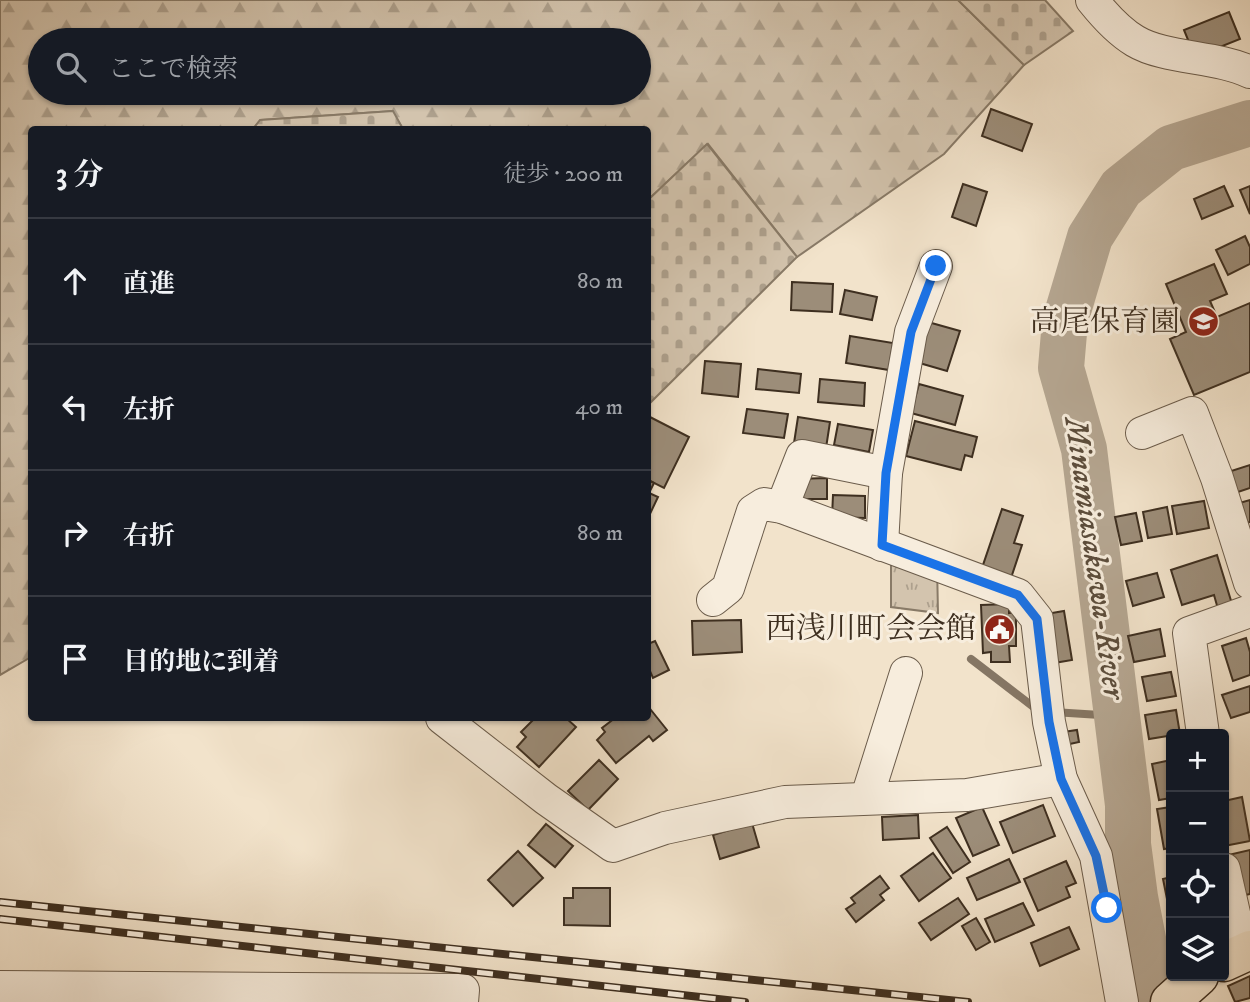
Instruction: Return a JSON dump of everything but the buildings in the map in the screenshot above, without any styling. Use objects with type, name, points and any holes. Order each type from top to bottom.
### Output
[{"type":"street","points":[[1092,0],[1138,43],[1188,57],[1244,64]]},
{"type":"street","points":[[882,545],[886,473],[911,332],[936,266]]},
{"type":"street","points":[[1142,433],[1192,413],[1217,478],[1250,583]]},
{"type":"street","points":[[782,507],[802,456],[886,473]]},
{"type":"street","points":[[713,600],[728,588],[753,511],[764,504],[782,507],[1018,595],[1037,619],[1048,713],[1061,779],[1096,856],[1122,1002]]},
{"type":"street","points":[[1202,729],[1189,633],[1250,611]]},
{"type":"street","points":[[867,797],[906,673]]},
{"type":"street","points":[[446,721],[546,799],[613,846],[665,828],[785,802],[967,795],[1061,779]]},
{"type":"street","points":[[1229,898],[1239,955]]},
{"type":"street","points":[[6,987],[43,995],[463,996]]},
{"type":"green space","points":[[0,0],[958,0],[1024,65],[944,154],[797,257],[708,144],[651,197],[651,126],[401,126],[392,111],[261,120],[256,126],[28,126],[28,659],[0,675]]},
{"type":"green space","points":[[958,0],[1045,0],[1073,31],[1024,65]]},
{"type":"green space","points":[[393,111],[401,126],[255,126],[260,120]]},
{"type":"green space","points":[[707,144],[797,257],[651,402],[651,197]]},
{"type":"green space","points":[[891,548],[937,565],[938,613],[891,607]]},
{"type":"waterway","name":"Minamiasakawa-River","points":[[1155,1002],[1128,844],[1128,805],[1084,449],[1061,368],[1065,321],[1090,237],[1121,188],[1171,148],[1250,123]]},
{"type":"waterway","points":[[971,659],[1040,712]]},
{"type":"waterway","points":[[1053,712],[1116,716]]},
{"type":"railway","points":[[0,902],[968,1002]]},
{"type":"railway","points":[[0,919],[745,1002]]},
{"type":"place","name":"高尾保育園","points":[[1203,322]]},
{"type":"place","name":"西浅川町会会館","points":[[999,629]]},
{"type":"route","points":[[936,266],[911,332],[886,473],[882,545],[1018,595],[1028,604],[1037,619],[1049,722],[1061,779],[1096,856],[1107,908]]}]
